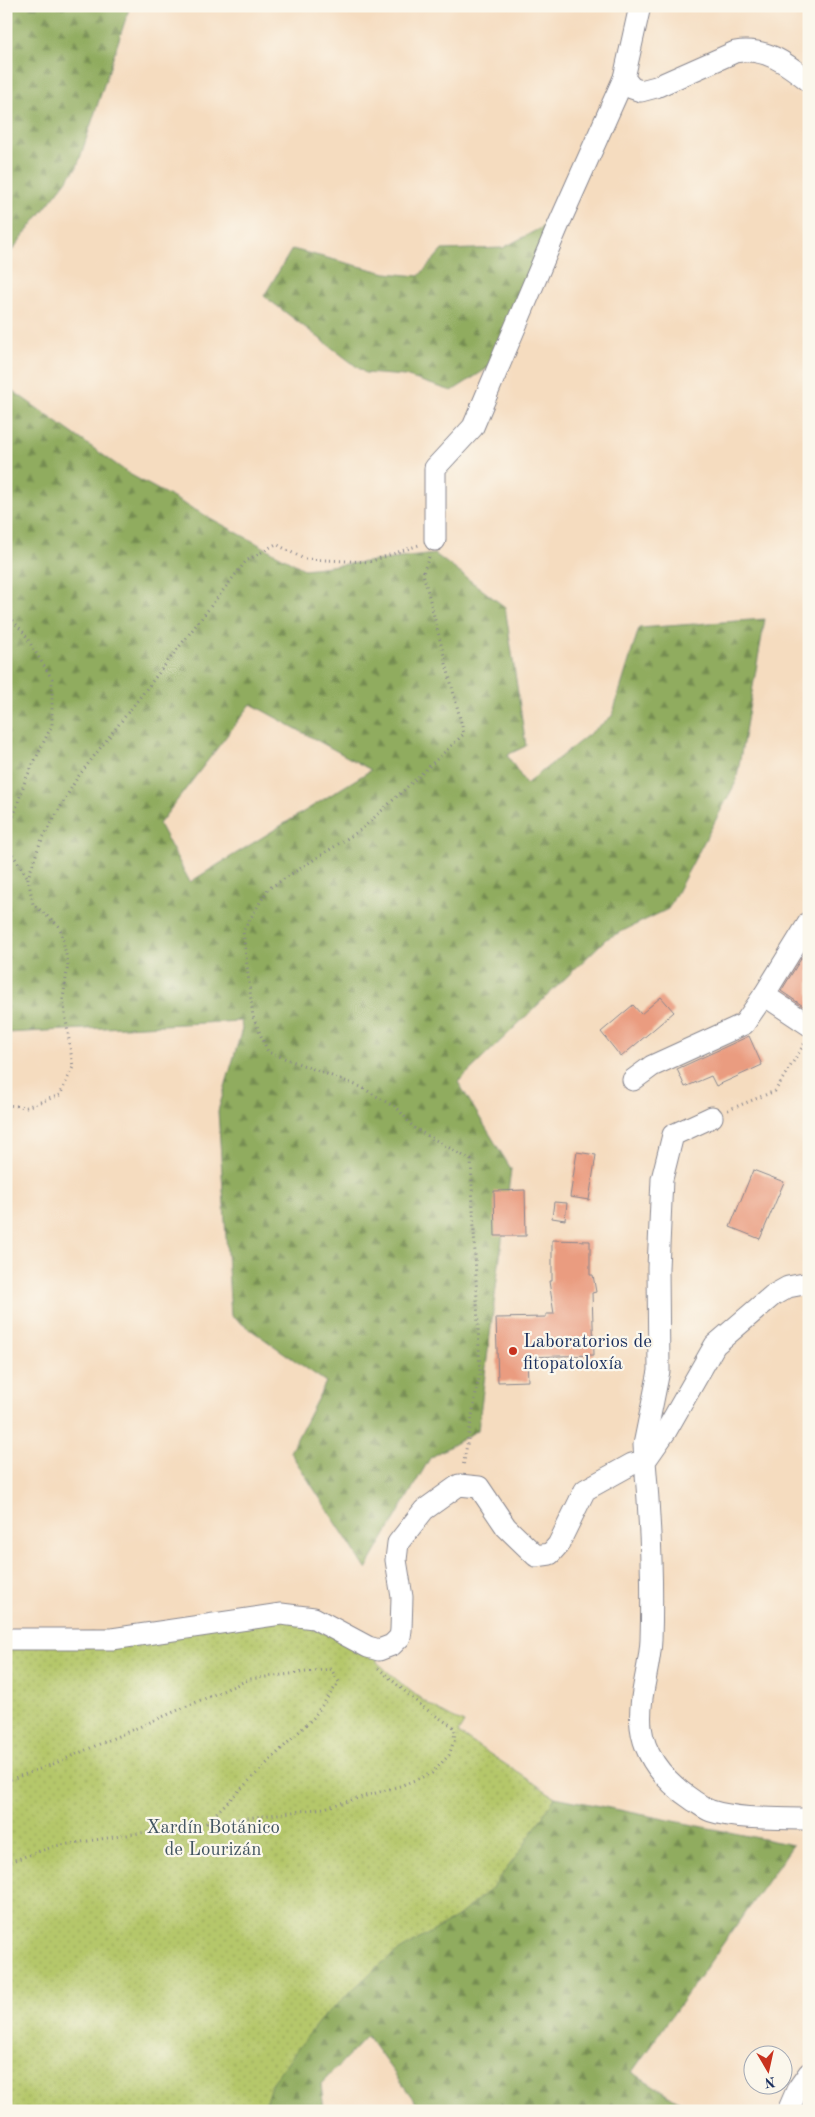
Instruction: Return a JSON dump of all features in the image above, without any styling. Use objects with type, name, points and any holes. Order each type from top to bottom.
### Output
[{"type":"street","points":[[435,540],[435,468],[473,427],[558,226],[624,78],[640,6]]},
{"type":"street","points":[[624,78],[632,88],[641,91],[656,87],[736,52],[748,50],[762,51],[777,58],[809,81]]},
{"type":"street","points":[[633,1080],[652,1066],[744,1024],[809,922]]},
{"type":"street","points":[[764,995],[809,1025]]},
{"type":"street","points":[[712,1117],[673,1134],[662,1179],[658,1268],[659,1371],[644,1445],[648,1505],[651,1634],[650,1655],[642,1702],[641,1726],[651,1759],[661,1774],[684,1794],[709,1810],[728,1815],[809,1820]]},
{"type":"street","points":[[6,1639],[112,1639],[281,1614],[314,1618],[357,1641],[379,1650],[392,1645],[400,1637],[402,1597],[396,1560],[398,1543],[424,1510],[459,1485],[479,1487],[506,1526],[536,1556],[550,1554],[558,1545],[585,1490],[632,1464],[645,1461],[666,1432],[715,1345],[772,1296],[788,1288],[809,1283]]},
{"type":"street","points":[[788,2111],[797,2090],[809,2073]]},
{"type":"path","points":[[28,878],[40,843],[77,778],[246,561],[276,544],[304,559],[369,562],[435,540]]},
{"type":"path","points":[[435,540],[423,573],[464,734],[362,829],[268,889],[243,930],[253,1017],[268,1052],[361,1087],[398,1109],[414,1128],[471,1160],[480,1371],[459,1485]]},
{"type":"path","points":[[6,613],[24,633],[52,679],[52,725],[25,781],[10,827],[11,852],[28,878],[33,904],[60,927],[68,964],[63,998],[73,1067],[60,1094],[26,1107],[6,1105]]},
{"type":"path","points":[[712,1117],[775,1091],[809,1037]]},
{"type":"path","points":[[6,1864],[55,1846],[206,1823],[324,1808],[400,1786],[432,1773],[449,1755],[454,1741],[455,1728],[424,1708],[379,1669],[357,1641]]},
{"type":"path","points":[[6,1781],[52,1765],[250,1680],[331,1669],[340,1682],[313,1718],[206,1823]]},
{"type":"green space","points":[[6,6],[130,6],[77,167],[6,258]]},
{"type":"green space","points":[[563,216],[488,368],[452,391],[405,376],[365,373],[264,296],[292,249],[386,273],[419,276],[442,250],[503,248]]},
{"type":"green space","points":[[6,386],[131,475],[304,569],[435,554],[505,607],[526,746],[507,755],[526,784],[612,716],[639,628],[765,619],[736,782],[668,909],[606,939],[458,1082],[511,1169],[478,1430],[430,1458],[366,1569],[290,1452],[326,1382],[231,1316],[218,1111],[242,1029],[241,1021],[6,1033]],"holes":[[[251,704],[371,770],[190,882],[159,824]]]},
{"type":"green space","name":"Xardín Botánico de Lourizán","points":[[285,1618],[377,1654],[377,1662],[407,1688],[440,1711],[464,1723],[458,1733],[555,1797],[519,1853],[491,1889],[457,1917],[396,1953],[376,1968],[320,2020],[272,2082],[263,2111],[6,2111],[6,1640]]},
{"type":"green space","points":[[468,1747],[555,1797],[793,1845],[632,2072],[694,2111],[422,2111],[367,2036],[321,2084],[324,2111],[6,2111],[6,1980]]},
{"type":"building","points":[[809,946],[809,1010],[781,991]]},
{"type":"building","points":[[661,997],[674,1012],[621,1057],[601,1032],[633,1005],[641,1014]]},
{"type":"building","points":[[749,1036],[762,1065],[716,1086],[711,1076],[685,1087],[677,1069]]},
{"type":"building","points":[[577,1152],[596,1155],[589,1200],[570,1197]]},
{"type":"building","points":[[753,1170],[784,1182],[760,1239],[730,1227]]},
{"type":"building","points":[[525,1190],[526,1236],[495,1236],[494,1191]]},
{"type":"building","points":[[554,1202],[567,1203],[565,1220],[552,1218]]},
{"type":"building","points":[[552,1240],[590,1241],[590,1275],[593,1275],[596,1292],[592,1293],[594,1355],[527,1357],[528,1381],[498,1382],[496,1318],[546,1317],[546,1314],[554,1314],[549,1281],[552,1281]]},
{"type":"place","name":"Laboratorios de fitopatoloxía","points":[[513,1351]]}]
